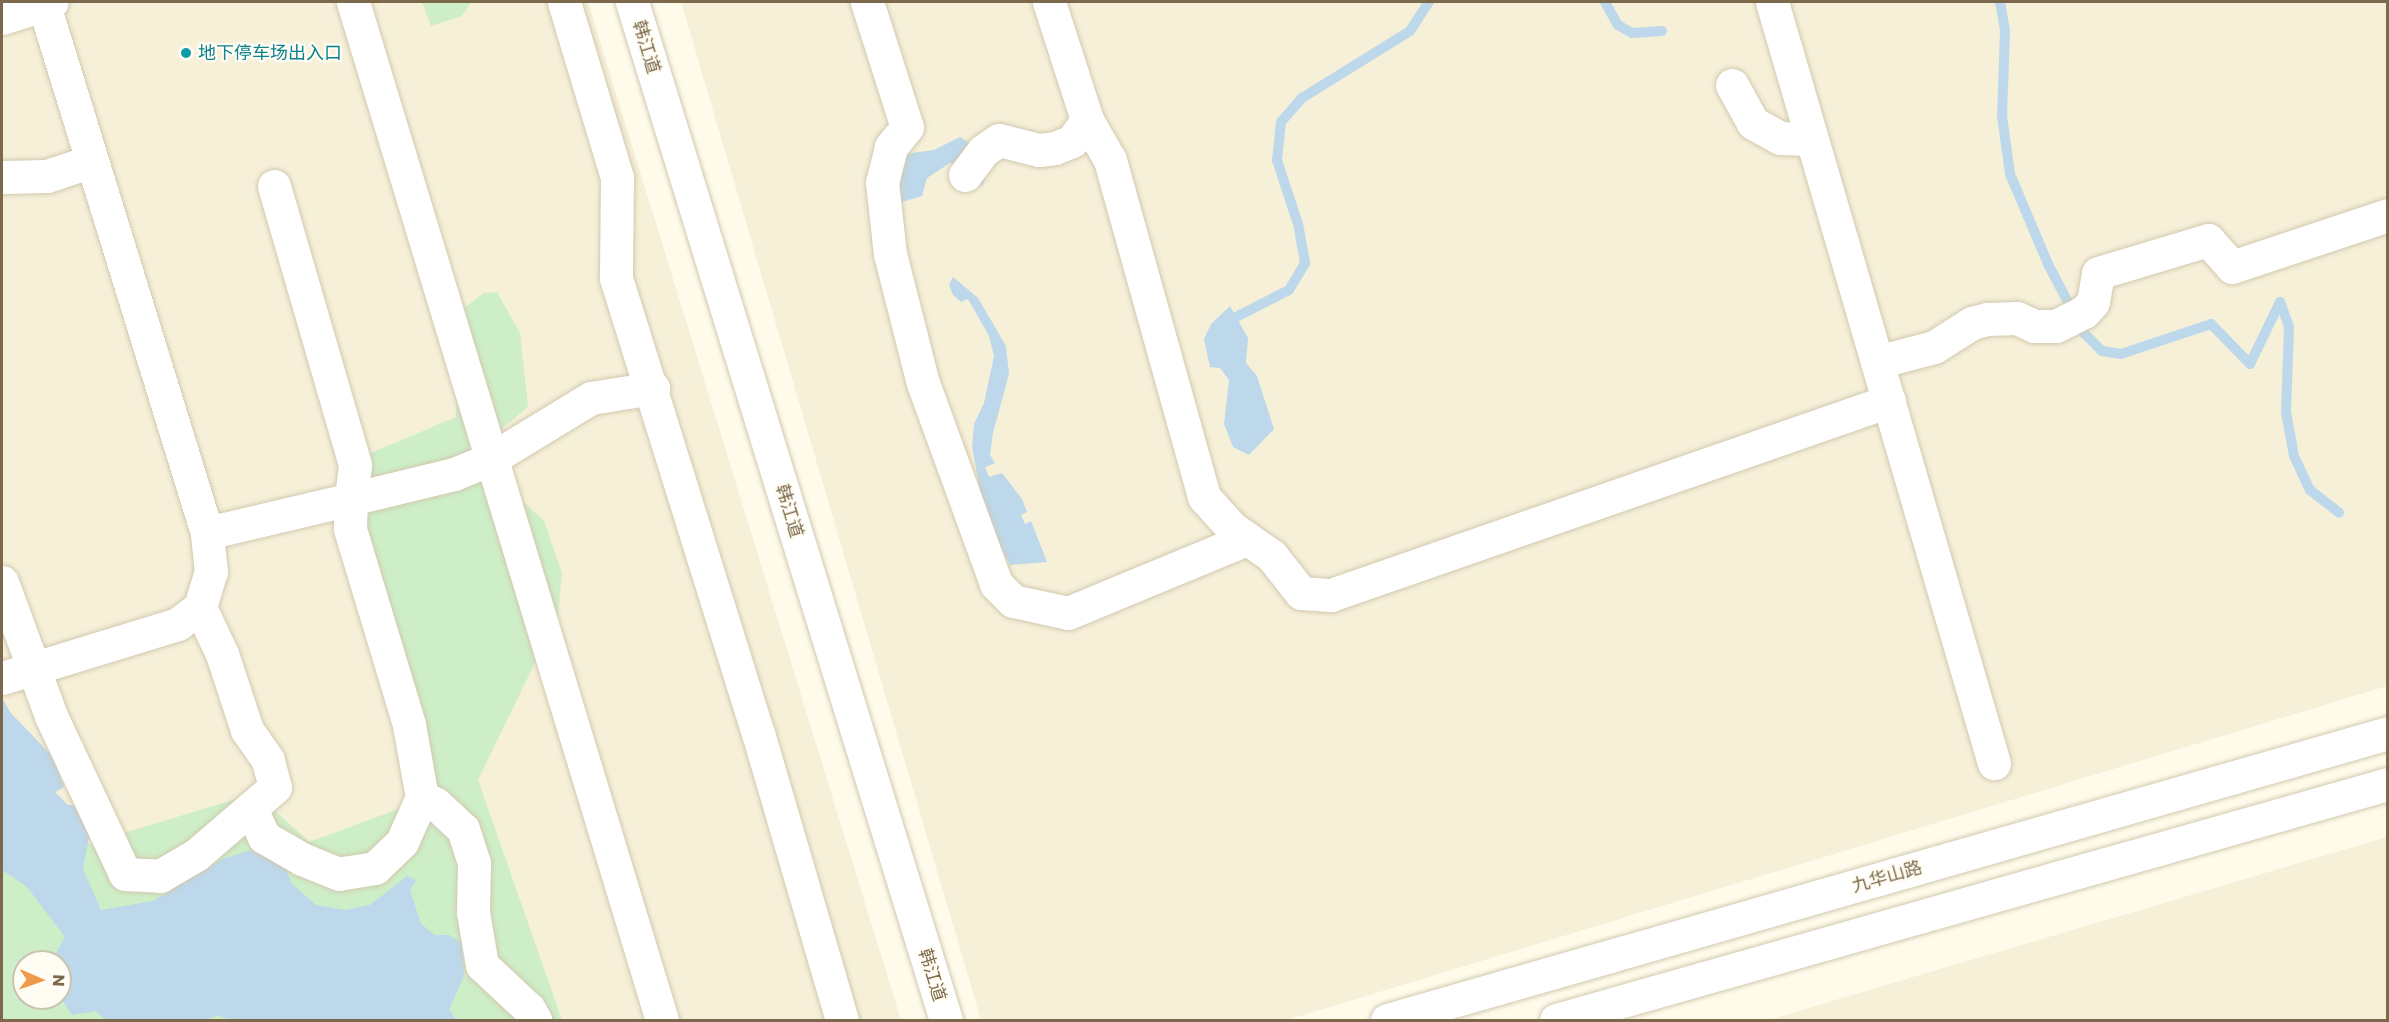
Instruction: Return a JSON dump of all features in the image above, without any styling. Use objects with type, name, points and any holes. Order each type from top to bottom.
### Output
[{"type":"street","points":[[2,18],[46,2],[92,161],[207,533],[211,572],[200,607],[178,624],[13,674]]},
{"type":"street","points":[[353,2],[489,460],[662,1020]]},
{"type":"street","points":[[564,2],[617,177],[616,278],[653,388],[842,1020]]},
{"type":"street","name":"韩江道","points":[[632,2],[946,1020]]},
{"type":"street","points":[[867,2],[907,127],[891,147],[882,182],[890,254],[923,383],[996,584],[1013,601],[1068,613],[1248,539]]},
{"type":"street","points":[[1049,2],[1087,120],[1110,160],[1204,497],[1232,528],[1272,556],[1301,593],[1331,595],[1889,401]]},
{"type":"street","points":[[1772,2],[1810,140],[1889,401],[1994,763]]},
{"type":"street","points":[[1732,85],[1753,123],[1780,138],[1810,140]]},
{"type":"street","points":[[974,163],[999,140],[1040,150],[1054,148],[1072,141],[1087,120]]},
{"type":"street","points":[[2,177],[47,176],[92,161]]},
{"type":"street","points":[[250,809],[264,837],[302,860],[339,874],[375,868],[402,842],[422,797],[409,724],[350,529],[355,465],[274,186]]},
{"type":"street","points":[[1877,362],[1934,347],[1972,323],[1987,319],[2017,318],[2034,326],[2056,326],[2084,312],[2093,302],[2098,273],[2208,240],[2232,267],[2388,215]]},
{"type":"street","points":[[207,533],[444,477],[489,460],[591,398],[653,388]]},
{"type":"street","points":[[2,582],[13,674],[125,874],[160,876],[196,855],[275,787],[268,760],[247,730],[222,654],[200,607]]},
{"type":"street","name":"九华山路","points":[[1387,1020],[2388,733]]},
{"type":"street","points":[[1556,1020],[2388,784]]},
{"type":"street","points":[[422,797],[436,804],[463,830],[474,863],[473,912],[482,964],[529,1009],[535,1020]]},
{"type":"shaded area","points":[[2,2],[588,2],[901,1020],[2,1020]]},
{"type":"shaded area","points":[[681,2],[2387,2],[2387,686],[1287,1020],[981,1020]]},
{"type":"shaded area","points":[[2387,837],[2387,1020],[1768,1020]]},
{"type":"green space","points":[[422,2],[471,2],[462,16],[431,26]]},
{"type":"green space","points":[[497,292],[520,333],[528,407],[494,435],[520,499],[544,521],[562,573],[558,615],[478,780],[562,1020],[2,1020],[2,870],[256,793],[309,842],[439,794],[359,534],[366,455],[456,417],[460,311],[484,293]]},
{"type":"water","points":[[960,137],[973,145],[987,168],[983,186],[963,165],[950,163],[927,178],[922,196],[895,204],[905,154],[934,150]]},
{"type":"water","points":[[953,277],[978,298],[1006,346],[1009,374],[993,433],[990,455],[995,463],[985,467],[989,477],[1002,473],[1022,499],[1027,512],[1021,515],[1025,524],[1031,521],[1047,562],[1010,565],[984,512],[972,446],[974,424],[984,403],[994,356],[989,336],[968,299],[961,302],[953,295],[949,285]]},
{"type":"water","points":[[1230,306],[1248,338],[1246,363],[1257,376],[1274,429],[1249,455],[1233,447],[1224,424],[1229,380],[1220,368],[1210,367],[1204,339],[1211,324]]},
{"type":"water","points":[[2,697],[10,712],[53,757],[64,787],[55,792],[68,805],[79,805],[87,821],[89,837],[83,869],[101,910],[153,901],[223,859],[251,850],[285,864],[291,883],[316,905],[345,910],[370,905],[407,876],[416,880],[410,890],[421,924],[435,935],[449,935],[462,943],[464,976],[449,1010],[457,1020],[232,1020],[218,1016],[204,1020],[105,1020],[96,1011],[72,1015],[69,1010],[72,1010],[72,950],[58,950],[65,937],[27,887],[2,870]]},
{"type":"waterway","points":[[1236,317],[1289,290],[1305,263],[1298,224],[1277,160],[1281,122],[1302,98],[1410,31],[1429,2]]},
{"type":"waterway","points":[[1605,2],[1618,25],[1632,33],[1662,31]]},
{"type":"waterway","points":[[2000,2],[2005,31],[2002,116],[2010,174],[2048,264],[2084,333],[2102,351],[2121,354],[2211,324],[2250,364],[2280,302],[2289,327],[2286,412],[2294,456],[2310,490],[2339,513]]},
{"type":"place","name":"地下停车场出入口","points":[[186,53]]}]
